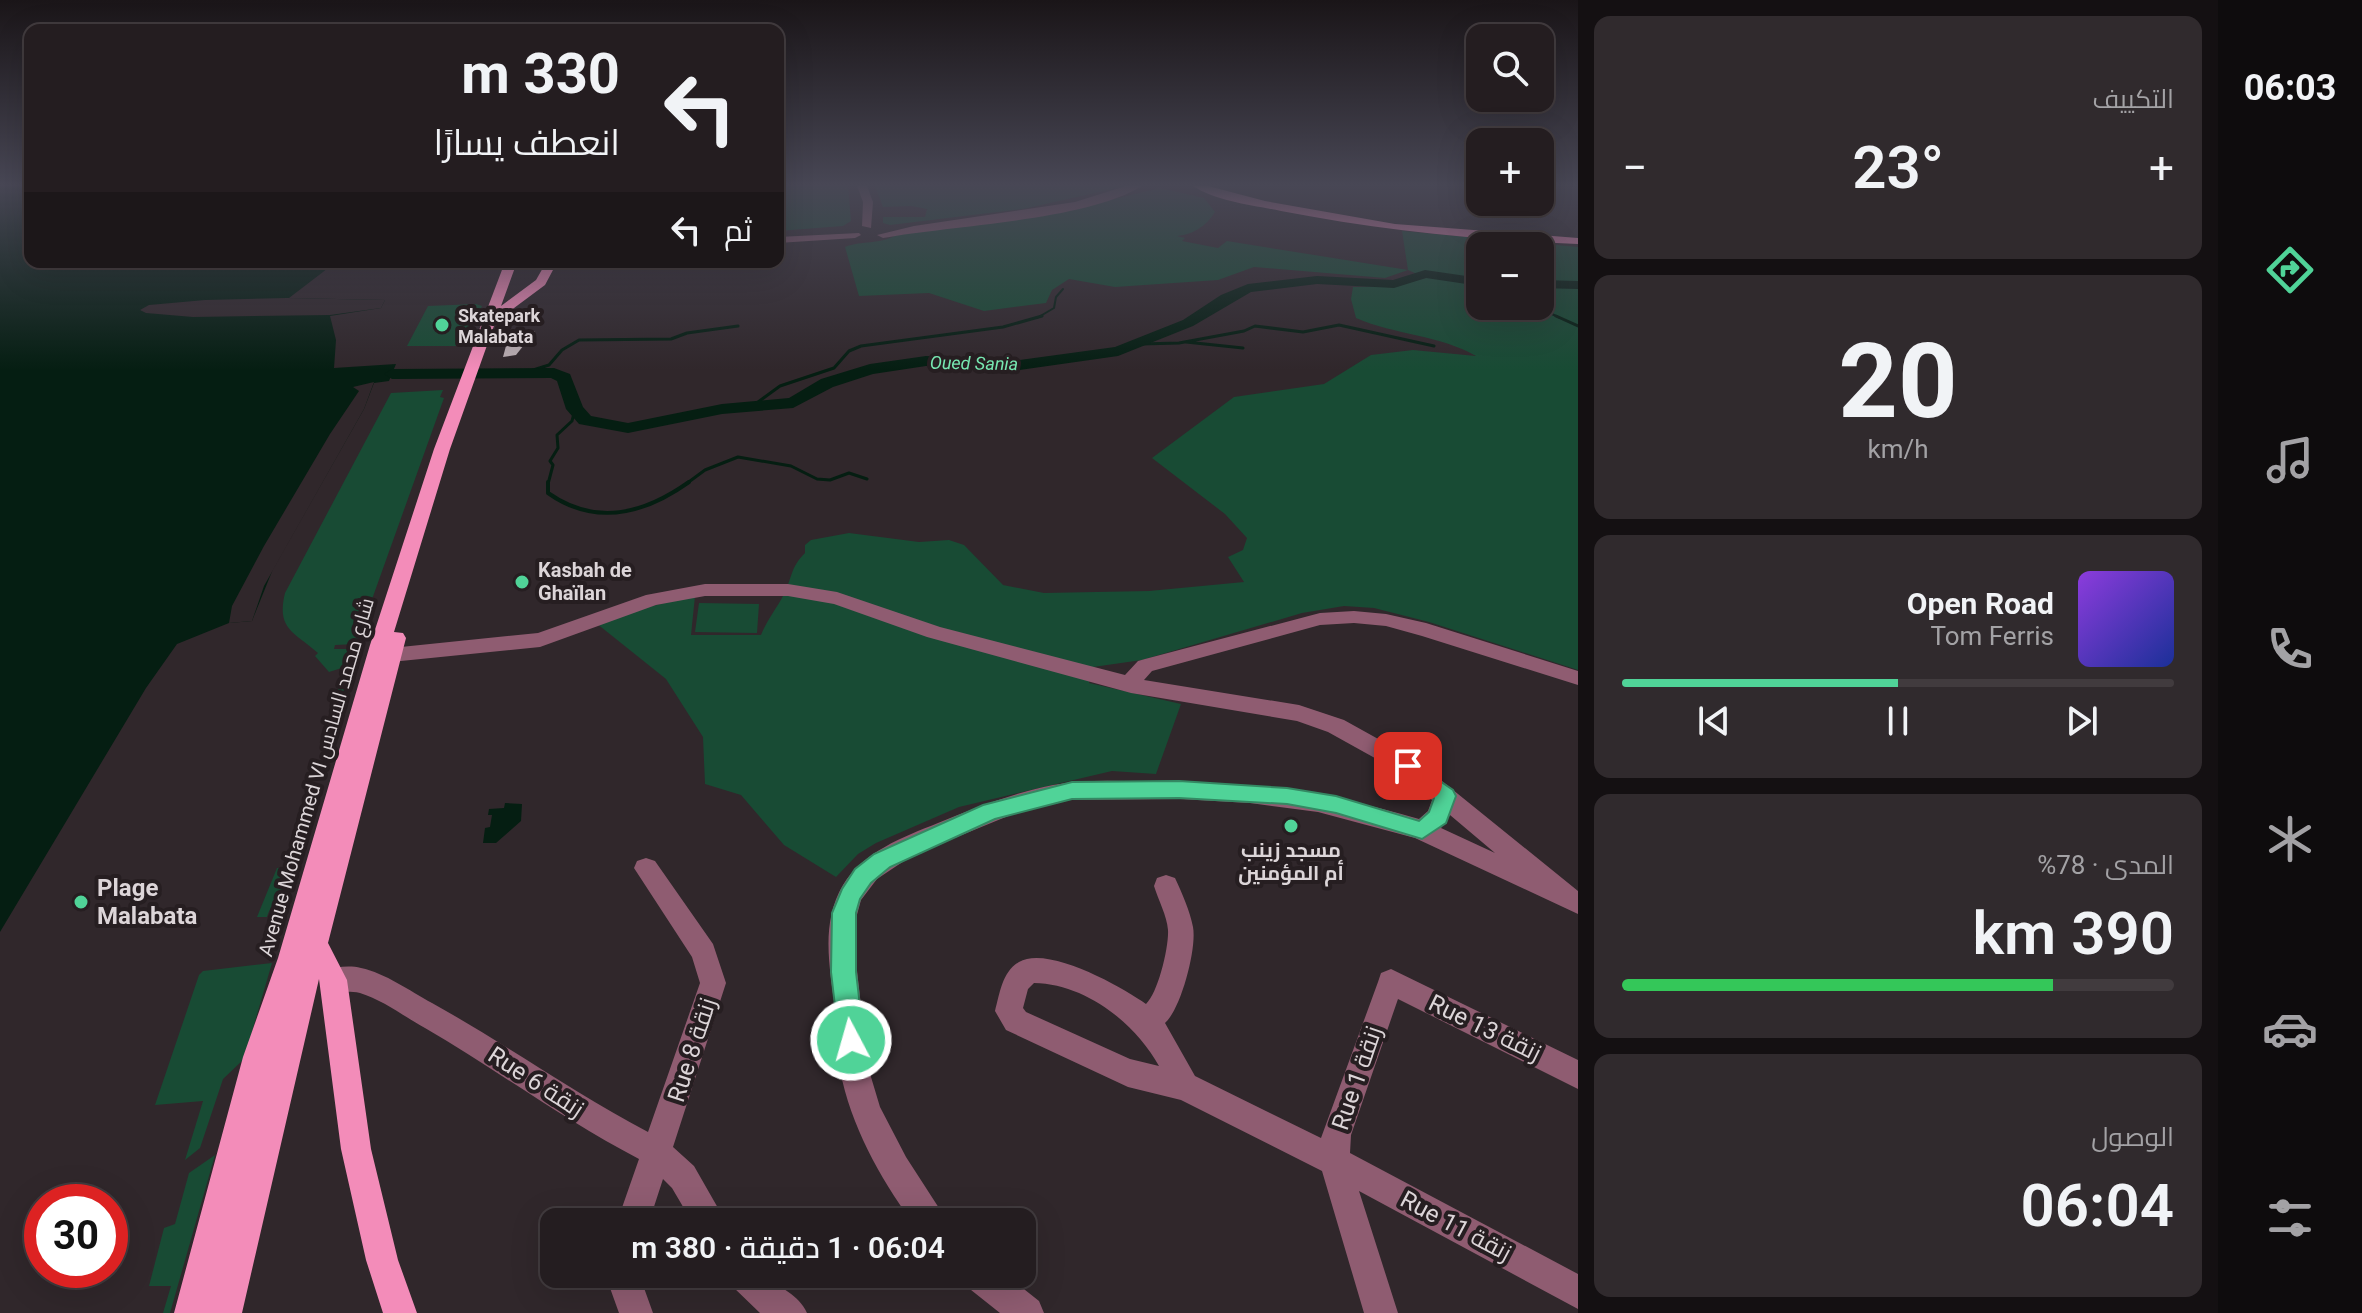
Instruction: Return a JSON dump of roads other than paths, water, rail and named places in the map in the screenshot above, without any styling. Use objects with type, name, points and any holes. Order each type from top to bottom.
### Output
[{"type":"main road","name":"Avenue Mohammed VI شارع محمد السادس","points":[[225,1313],[315,945],[391,655],[509,268]]},
{"type":"main road","name":"Avenue Mohammed VI شارع محمد السادس","points":[[479,362],[525,268]]},
{"type":"main road","points":[[506,308],[541,282],[548,268]]},
{"type":"main road","name":"Avenue Mohammed VI شارع محمد السادس","points":[[191,1313],[257,1057],[291,958],[380,645],[442,449],[473,381]]},
{"type":"main road","points":[[315,945],[334,980],[356,1149],[382,1260],[400,1313]]},
{"type":"street","points":[[391,655],[523,644],[556,636],[653,599],[705,590],[771,589],[837,598],[934,632],[1131,686],[1287,710],[1314,718],[1380,749],[1445,796],[1572,900]]},
{"type":"street","points":[[1131,686],[1135,675],[1145,666],[1320,619],[1354,617],[1386,620],[1426,630],[1578,678]]},
{"type":"street","points":[[921,1208],[875,1133],[854,1069],[843,972],[844,913],[850,896],[863,876],[882,860],[990,811],[1072,791],[1179,790],[1287,796],[1336,804],[1422,830],[1572,900]]},
{"type":"street","points":[[1422,830],[1438,817],[1445,796]]},
{"type":"street","name":"Rue 8 زنقة","points":[[638,1208],[713,983],[704,952],[646,868]]},
{"type":"street","points":[[1166,886],[1181,929],[1173,977],[1163,1007],[1146,1022],[1185,1086]]},
{"type":"street","name":"Rue 11 زنقة","points":[[1146,1022],[1110,998],[1046,970],[1023,974],[1013,990],[1009,1011],[1016,1021],[1128,1073],[1185,1086],[1334,1161],[1578,1292]]},
{"type":"street","name":"Rue 6 زنقة","points":[[334,980],[360,980],[385,991],[468,1038],[593,1119],[658,1153],[683,1177],[702,1208]]},
{"type":"street","name":"Rue 13 زنقة","points":[[1391,982],[1578,1075]]},
{"type":"street","name":"Rue 1 زنقة","points":[[1381,1313],[1334,1161],[1336,1135],[1391,982]]},
{"type":"street","points":[[627,1288],[636,1313]]},
{"type":"street","points":[[756,1288],[790,1313]]},
{"type":"street","points":[[995,1288],[1024,1312]]},
{"type":"waterway","name":"Oued Sania","points":[[392,374],[554,373],[564,378],[575,409],[585,420],[628,428],[722,409],[793,403],[827,383],[870,369],[926,361],[1013,366],[1118,351],[1188,323],[1226,298],[1248,288],[1317,280],[1394,284],[1425,274],[1466,280]]},
{"type":"waterway","name":"Oued Sania","points":[[1554,284],[1578,285]]},
{"type":"waterway","points":[[1039,317],[1054,308],[1056,297],[1063,289]]},
{"type":"waterway","points":[[1556,316],[1578,326]]},
{"type":"waterway","points":[[1556,316],[1560,318]]},
{"type":"waterway","points":[[750,408],[780,386],[834,368],[849,351],[861,346],[1003,327],[1039,317]]},
{"type":"waterway","points":[[1141,344],[1179,343],[1244,331],[1255,326],[1303,332],[1339,325],[1434,346]]},
{"type":"waterway","points":[[530,371],[549,365],[562,350],[579,340],[671,339],[687,333],[738,326]]},
{"type":"waterway","points":[[1186,342],[1243,348]]},
{"type":"waterway","points":[[548,484],[553,465],[550,461],[558,448],[557,435],[572,421],[575,409]]},
{"type":"waterway","points":[[687,484],[705,470],[738,457],[791,466],[817,479],[830,480],[849,473],[867,479]]},
{"type":"waterway","points":[[548,484],[548,493],[566,504],[602,513],[637,509],[687,484]]},
{"type":"place","name":"Skatepark Malabata","points":[[442,325]]},
{"type":"place","name":"Kasbah de Ghaïlan","points":[[522,582]]},
{"type":"place","name":"مسجد زينب أم المؤمنين","points":[[1291,826]]},
{"type":"place","name":"Plage Malabata","points":[[81,902]]}]
